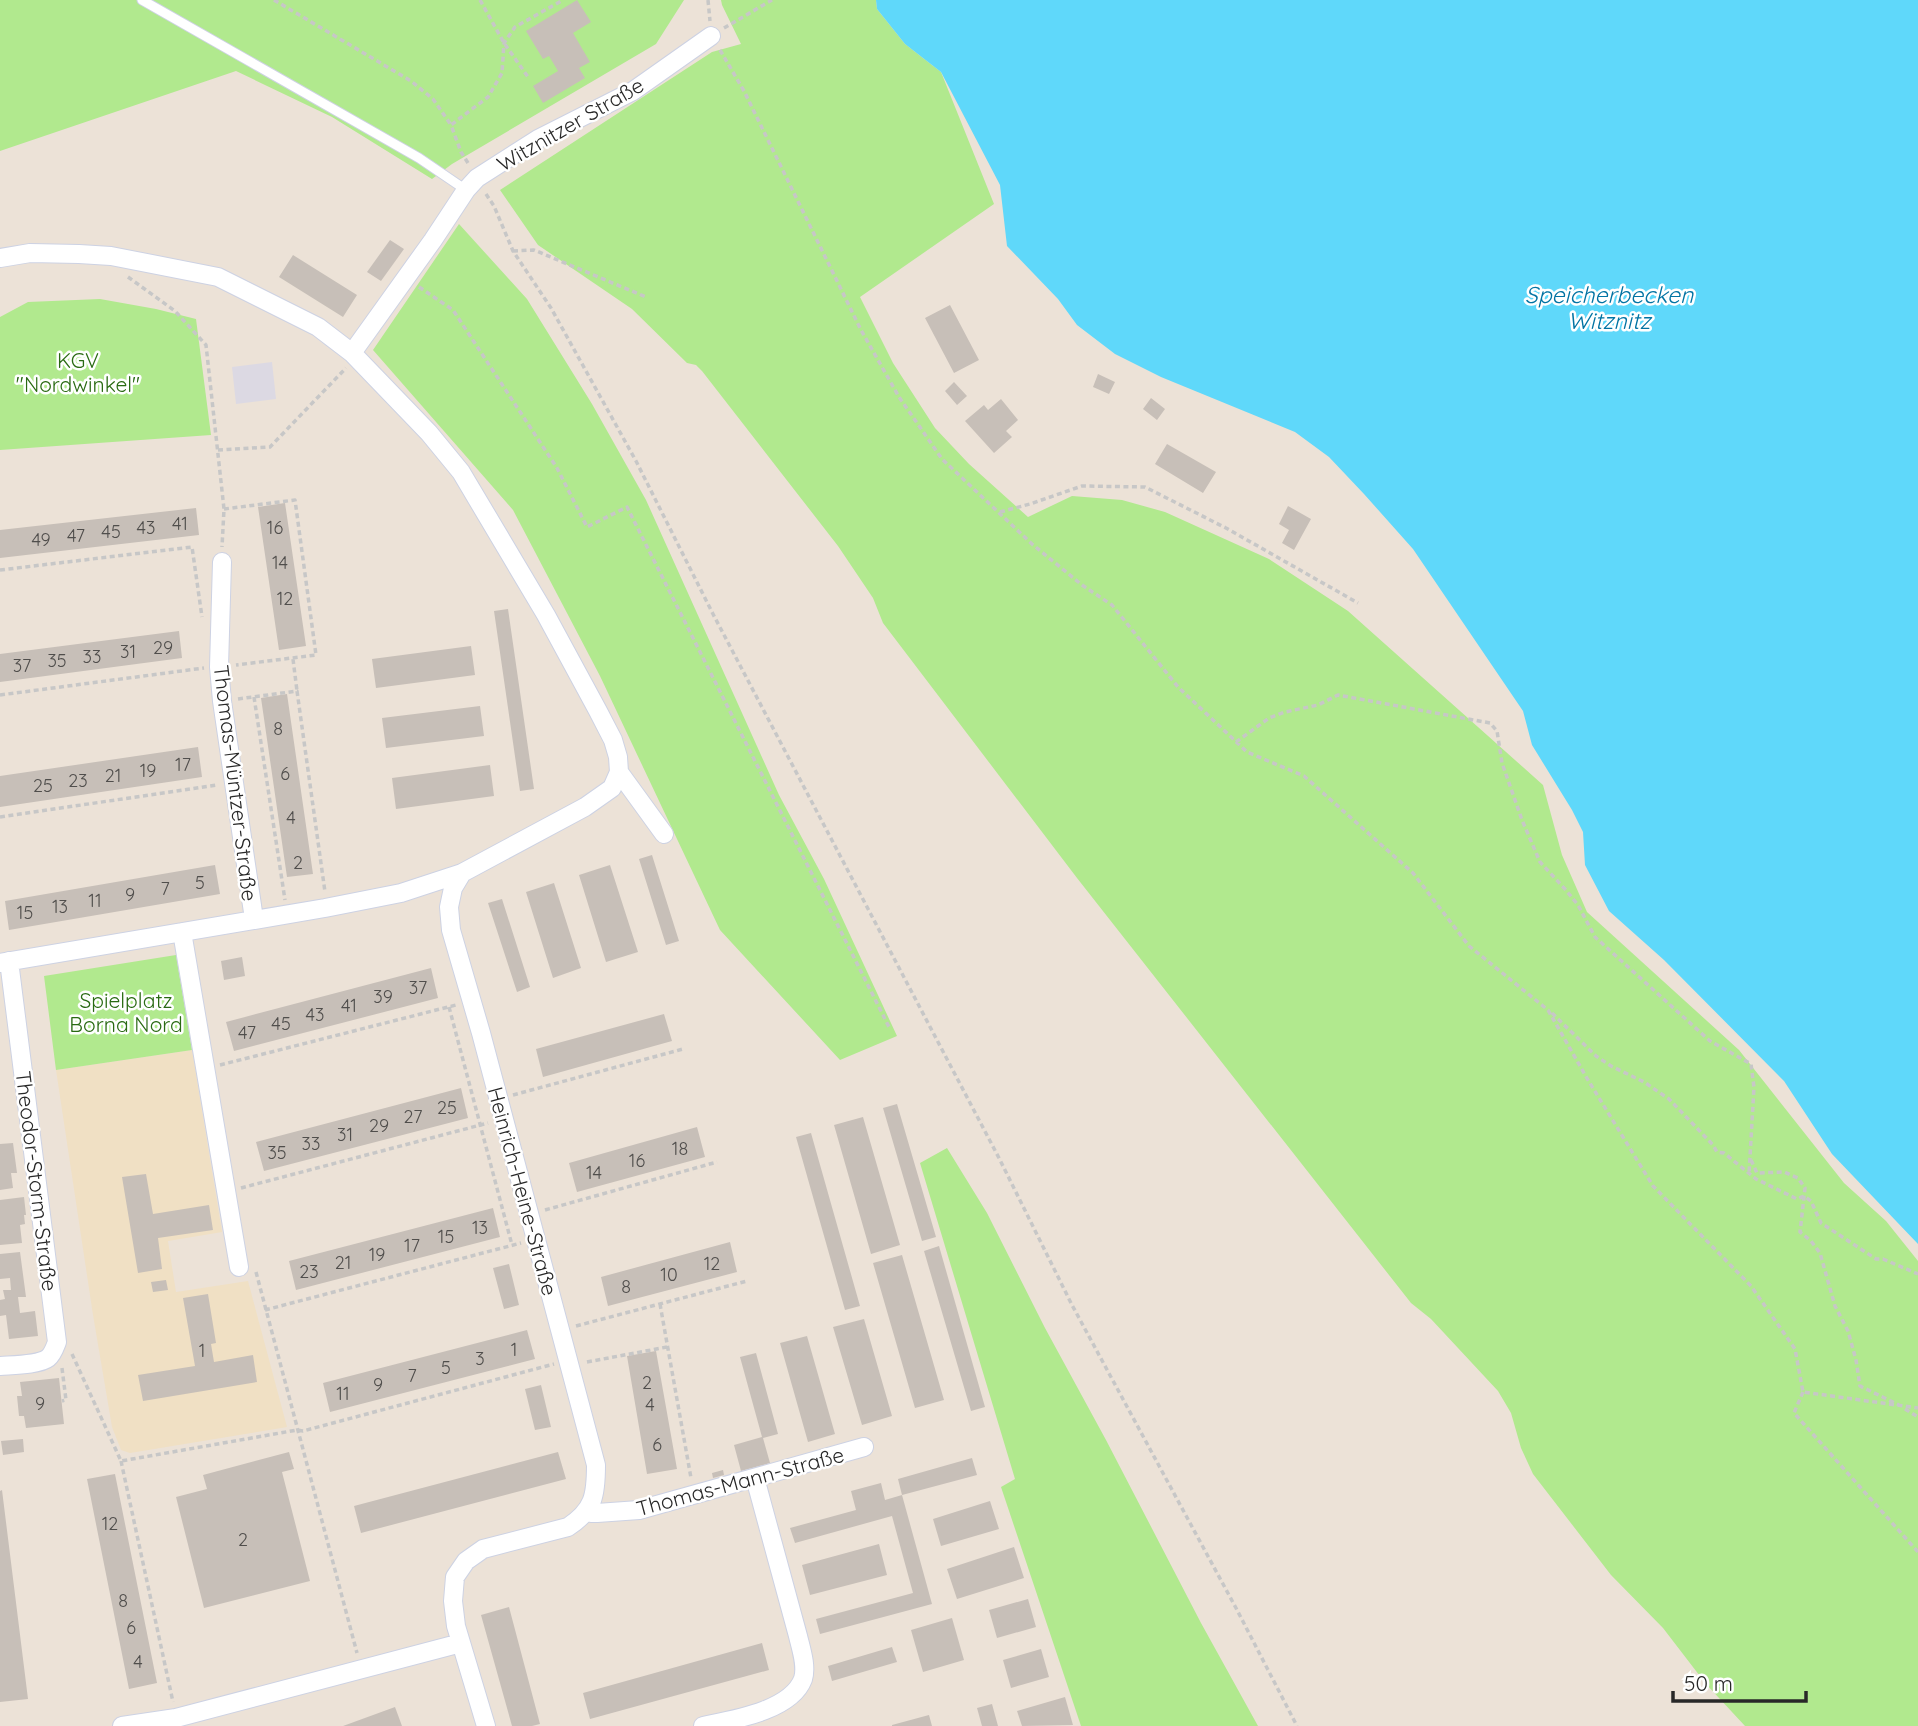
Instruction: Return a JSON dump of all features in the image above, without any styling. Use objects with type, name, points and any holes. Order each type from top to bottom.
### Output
[{"type":"street","name":"Witznitzer Straße","points":[[354,354],[471,184],[538,139],[632,91],[710,36]]},
{"type":"street","points":[[0,258],[30,254],[79,254],[111,257],[218,277],[318,327],[354,354],[429,433],[461,472],[539,603],[598,711],[613,740],[619,772],[612,788],[585,807],[463,873]]},
{"type":"street","name":"Thomas-Müntzer-Straße","points":[[222,562],[219,667],[222,701],[254,919]]},
{"type":"street","points":[[619,772],[664,834]]},
{"type":"street","name":"Thomas-Müntzer-Straße","points":[[4,962],[325,908],[401,893],[463,873]]},
{"type":"street","name":"Heinrich-Heine-Straße","points":[[463,873],[453,888],[451,930],[596,1465],[595,1496],[587,1510]]},
{"type":"street","points":[[182,932],[239,1267]]},
{"type":"street","name":"Theodor-Storm-Straße","points":[[4,962],[55,1348]]},
{"type":"street","points":[[0,1366],[40,1361],[48,1358],[55,1348]]},
{"type":"street","name":"Thomas-Mann-Straße","points":[[587,1510],[597,1513],[639,1510],[864,1447]]},
{"type":"street","points":[[703,1726],[742,1722],[775,1706],[797,1690],[804,1677],[798,1636],[755,1478]]},
{"type":"street","points":[[486,1726],[456,1626],[453,1601],[455,1577],[466,1561],[484,1549],[568,1527],[587,1510]]},
{"type":"street","points":[[122,1726],[176,1718],[461,1643]]},
{"type":"lane","points":[[142,0],[418,158],[471,184]]},
{"type":"path","points":[[274,0],[411,81],[433,99],[451,125],[471,184],[494,206],[513,251],[551,308],[636,461],[726,639],[999,1158],[1072,1305],[1223,1583],[1297,1726]]},
{"type":"path","points":[[480,0],[504,43],[528,77]]},
{"type":"path","points":[[451,125],[488,97],[502,73],[504,43],[515,27],[563,0]]},
{"type":"path","points":[[772,0],[710,36],[728,61],[861,330],[899,397],[942,459],[1032,544],[1082,585],[1112,605],[1178,687],[1247,752],[1304,776],[1413,873],[1469,946],[1548,1010],[1596,1056],[1644,1082],[1668,1099],[1717,1152],[1724,1153],[1756,1179],[1797,1199],[1804,1196]]},
{"type":"path","points":[[513,251],[534,250],[646,297]]},
{"type":"path","points":[[111,257],[128,278],[175,311],[206,345],[223,509],[222,562]]},
{"type":"path","points":[[406,277],[453,310],[557,468],[587,527],[626,506],[889,1027]]},
{"type":"path","points":[[218,450],[270,447],[342,372],[354,354]]},
{"type":"path","points":[[1000,512],[1082,486],[1145,487],[1226,528],[1358,603]]},
{"type":"path","points":[[0,695],[316,655],[295,500],[223,509]]},
{"type":"path","points":[[0,570],[192,547],[203,627]]},
{"type":"path","points":[[293,659],[326,896]]},
{"type":"path","points":[[222,701],[297,691]]},
{"type":"path","points":[[1236,742],[1269,718],[1318,705],[1338,695],[1490,723],[1497,732],[1502,763],[1540,862],[1578,905],[1595,937],[1710,1041],[1751,1064],[1754,1087],[1749,1174]]},
{"type":"path","points":[[254,697],[285,902]]},
{"type":"path","points":[[0,817],[233,782]]},
{"type":"path","points":[[204,1069],[471,1001]]},
{"type":"path","points":[[449,1007],[512,1245]]},
{"type":"path","points":[[1548,1010],[1653,1186],[1751,1286],[1795,1349],[1803,1392],[1794,1413],[1918,1552]]},
{"type":"path","points":[[498,1098],[683,1049]]},
{"type":"path","points":[[226,1192],[504,1119]]},
{"type":"path","points":[[1749,1157],[1757,1172],[1784,1172],[1798,1178],[1805,1188],[1800,1232],[1820,1253],[1835,1306],[1848,1331],[1860,1386],[1918,1417]]},
{"type":"path","points":[[529,1214],[717,1162]]},
{"type":"path","points":[[1804,1196],[1811,1201],[1821,1223],[1838,1235],[1876,1259],[1883,1259],[1918,1274]]},
{"type":"path","points":[[265,1310],[536,1239]]},
{"type":"path","points":[[239,1267],[254,1264],[362,1669]]},
{"type":"path","points":[[560,1330],[747,1281]]},
{"type":"path","points":[[660,1304],[695,1495]]},
{"type":"path","points":[[121,1461],[303,1431],[569,1363],[667,1347]]},
{"type":"path","points":[[62,1401],[66,1400],[61,1364],[55,1348],[70,1349],[121,1461],[176,1718]]},
{"type":"path","points":[[1803,1392],[1918,1408]]},
{"type":"shaded area","points":[[272,362],[276,399],[236,404],[232,367]]},
{"type":"shaded area","points":[[192,1050],[222,1232],[168,1241],[176,1292],[248,1281],[287,1427],[130,1453],[121,1450],[112,1427],[56,1070]]},
{"type":"green space","points":[[0,0],[684,0],[656,44],[452,164],[432,179],[332,117],[236,71],[0,151]]},
{"type":"green space","points":[[721,0],[876,0],[877,9],[905,44],[941,72],[994,204],[860,297],[893,363],[935,428],[969,464],[1028,517],[1072,496],[1122,500],[1165,512],[1269,559],[1348,611],[1543,785],[1562,855],[1587,912],[1739,1050],[1844,1183],[1886,1221],[1918,1261],[1918,1726],[1745,1726],[1706,1684],[1663,1628],[1611,1575],[1533,1474],[1521,1448],[1511,1413],[1498,1391],[1431,1319],[1411,1303],[1077,878],[883,623],[873,598],[838,546],[702,371],[696,365],[687,363],[632,309],[538,245],[500,190],[712,52],[741,44]]},
{"type":"green space","points":[[459,224],[527,299],[592,404],[646,500],[779,795],[824,879],[897,1036],[840,1060],[720,930],[600,676],[513,510],[373,350]]},
{"type":"green space","name":"KGV \"Nordwinkel\"","points":[[100,299],[196,319],[211,435],[0,450],[0,317],[28,302]]},
{"type":"green space","name":"Spielplatz Borna Nord","points":[[176,955],[192,1050],[56,1070],[44,976]]},
{"type":"green space","points":[[947,1148],[987,1213],[1045,1328],[1258,1726],[1081,1726],[1001,1487],[1015,1479],[920,1163]]},
{"type":"water","name":"Speicherbecken Witznitz","points":[[876,0],[1918,0],[1918,1244],[1832,1154],[1784,1081],[1664,960],[1609,911],[1585,865],[1583,832],[1532,745],[1523,711],[1413,549],[1329,457],[1295,432],[1161,377],[1115,354],[1077,325],[1058,299],[1007,246],[1000,185],[941,72],[905,44],[877,9]]},
{"type":"building","points":[[577,0],[591,22],[573,33],[590,62],[579,68],[585,78],[543,103],[533,86],[558,71],[549,56],[543,59],[526,31]]},
{"type":"building","points":[[390,240],[404,249],[381,281],[367,272]]},
{"type":"building","points":[[293,255],[357,295],[343,317],[279,277]]},
{"type":"building","points":[[950,305],[979,360],[954,373],[925,318]]},
{"type":"building","points":[[1098,374],[1115,382],[1109,394],[1093,387]]},
{"type":"building","points":[[954,382],[967,396],[957,405],[945,391]]},
{"type":"building","points":[[1151,398],[1165,409],[1157,420],[1143,409]]},
{"type":"building","points":[[1001,399],[1018,420],[1006,431],[1012,437],[994,453],[965,421],[984,405],[988,410]]},
{"type":"building","points":[[1167,444],[1216,472],[1203,493],[1155,464]]},
{"type":"building","points":[[285,503],[306,646],[279,650],[258,507]]},
{"type":"building","points":[[1288,506],[1311,519],[1294,550],[1282,543],[1289,530],[1279,524]]},
{"type":"building","points":[[196,508],[199,535],[0,558],[0,530]]},
{"type":"building","points":[[508,609],[534,789],[520,791],[494,611]]},
{"type":"building","points":[[179,631],[182,658],[0,682],[0,654]]},
{"type":"building","points":[[471,646],[475,675],[376,688],[372,659]]},
{"type":"building","points":[[287,694],[313,874],[287,877],[261,698]]},
{"type":"building","points":[[480,706],[484,736],[386,748],[382,718]]},
{"type":"building","points":[[198,747],[202,777],[0,807],[0,776]]},
{"type":"building","points":[[490,765],[494,796],[396,809],[392,778]]},
{"type":"building","points":[[652,855],[679,941],[666,945],[639,859]]},
{"type":"building","points":[[215,865],[220,894],[9,930],[5,901]]},
{"type":"building","points":[[610,865],[638,952],[606,962],[579,875]]},
{"type":"building","points":[[554,883],[581,968],[553,978],[526,892]]},
{"type":"building","points":[[502,899],[530,987],[517,992],[488,903]]},
{"type":"building","points":[[242,957],[245,976],[224,980],[221,961]]},
{"type":"building","points":[[431,968],[438,998],[234,1051],[226,1022]]},
{"type":"building","points":[[664,1014],[672,1041],[543,1077],[536,1049]]},
{"type":"building","points":[[461,1088],[468,1118],[264,1171],[256,1142]]},
{"type":"building","points":[[897,1104],[936,1237],[922,1241],[883,1108]]},
{"type":"building","points":[[863,1117],[900,1245],[871,1254],[834,1125]]},
{"type":"building","points":[[697,1127],[705,1157],[577,1192],[569,1163]]},
{"type":"building","points":[[811,1133],[860,1306],[845,1310],[796,1137]]},
{"type":"building","points":[[13,1143],[17,1173],[11,1173],[13,1188],[0,1190],[0,1144]]},
{"type":"building","points":[[146,1174],[153,1214],[209,1205],[213,1230],[158,1238],[162,1269],[138,1273],[122,1177]]},
{"type":"building","points":[[24,1197],[25,1224],[20,1225],[22,1243],[0,1245],[0,1200]]},
{"type":"building","points":[[493,1208],[500,1237],[296,1290],[289,1261]]},
{"type":"building","points":[[730,1242],[737,1272],[608,1306],[601,1277]]},
{"type":"building","points":[[939,1246],[985,1407],[971,1411],[924,1251]]},
{"type":"building","points":[[20,1252],[26,1297],[18,1297],[20,1313],[35,1311],[38,1336],[9,1339],[6,1315],[0,1316],[0,1300],[5,1299],[3,1290],[11,1290],[10,1278],[0,1279],[0,1254]]},
{"type":"building","points":[[902,1255],[944,1400],[915,1408],[873,1263]]},
{"type":"building","points":[[509,1264],[519,1305],[504,1309],[493,1268]]},
{"type":"building","points":[[166,1280],[168,1290],[153,1292],[151,1282]]},
{"type":"building","points":[[208,1294],[216,1343],[211,1344],[214,1362],[253,1355],[257,1382],[143,1401],[138,1375],[195,1366],[183,1298]]},
{"type":"building","points":[[864,1319],[892,1416],[862,1425],[833,1327]]},
{"type":"building","points":[[527,1330],[535,1359],[330,1412],[323,1383]]},
{"type":"building","points":[[807,1336],[835,1434],[808,1442],[780,1343]]},
{"type":"building","points":[[656,1351],[677,1469],[647,1474],[627,1356]]},
{"type":"building","points":[[756,1353],[778,1434],[763,1438],[770,1463],[741,1471],[734,1445],[762,1437],[740,1357]]},
{"type":"building","points":[[59,1378],[64,1424],[26,1428],[24,1416],[19,1416],[17,1396],[22,1396],[20,1382]]},
{"type":"building","points":[[541,1385],[551,1427],[535,1430],[525,1389]]},
{"type":"building","points":[[23,1439],[24,1452],[3,1455],[1,1441]]},
{"type":"building","points":[[289,1452],[294,1469],[282,1472],[310,1581],[204,1608],[176,1497],[207,1489],[203,1475]]},
{"type":"building","points":[[558,1452],[566,1479],[361,1533],[354,1506]]},
{"type":"building","points":[[972,1458],[977,1475],[902,1495],[898,1479]]},
{"type":"building","points":[[723,1470],[724,1475],[713,1478],[712,1473]]},
{"type":"building","points":[[115,1474],[157,1683],[129,1689],[87,1479]]},
{"type":"building","points":[[881,1483],[885,1500],[902,1495],[932,1604],[820,1634],[816,1619],[913,1593],[892,1516],[795,1543],[790,1528],[856,1510],[851,1491]]},
{"type":"building","points":[[2,1490],[28,1699],[0,1702],[0,1491]]},
{"type":"building","points":[[990,1501],[999,1529],[941,1546],[933,1519]]},
{"type":"building","points":[[879,1544],[887,1575],[810,1595],[802,1565]]},
{"type":"building","points":[[1014,1547],[1024,1578],[957,1599],[947,1569]]},
{"type":"building","points":[[1028,1599],[1036,1627],[997,1638],[989,1610]]},
{"type":"building","points":[[509,1607],[540,1724],[532,1726],[512,1726],[481,1615]]},
{"type":"building","points":[[952,1618],[964,1660],[923,1672],[911,1630]]},
{"type":"building","points":[[762,1643],[769,1670],[590,1719],[583,1693]]},
{"type":"building","points":[[892,1647],[897,1662],[832,1681],[828,1666]]},
{"type":"building","points":[[1041,1649],[1049,1677],[1011,1688],[1003,1660]]},
{"type":"building","points":[[1065,1697],[1073,1725],[1022,1726],[1017,1711]]},
{"type":"building","points":[[992,1704],[998,1726],[982,1726],[977,1708]]},
{"type":"building","points":[[395,1707],[402,1726],[343,1726]]},
{"type":"building","points":[[929,1715],[932,1726],[892,1726],[892,1725]]}]
